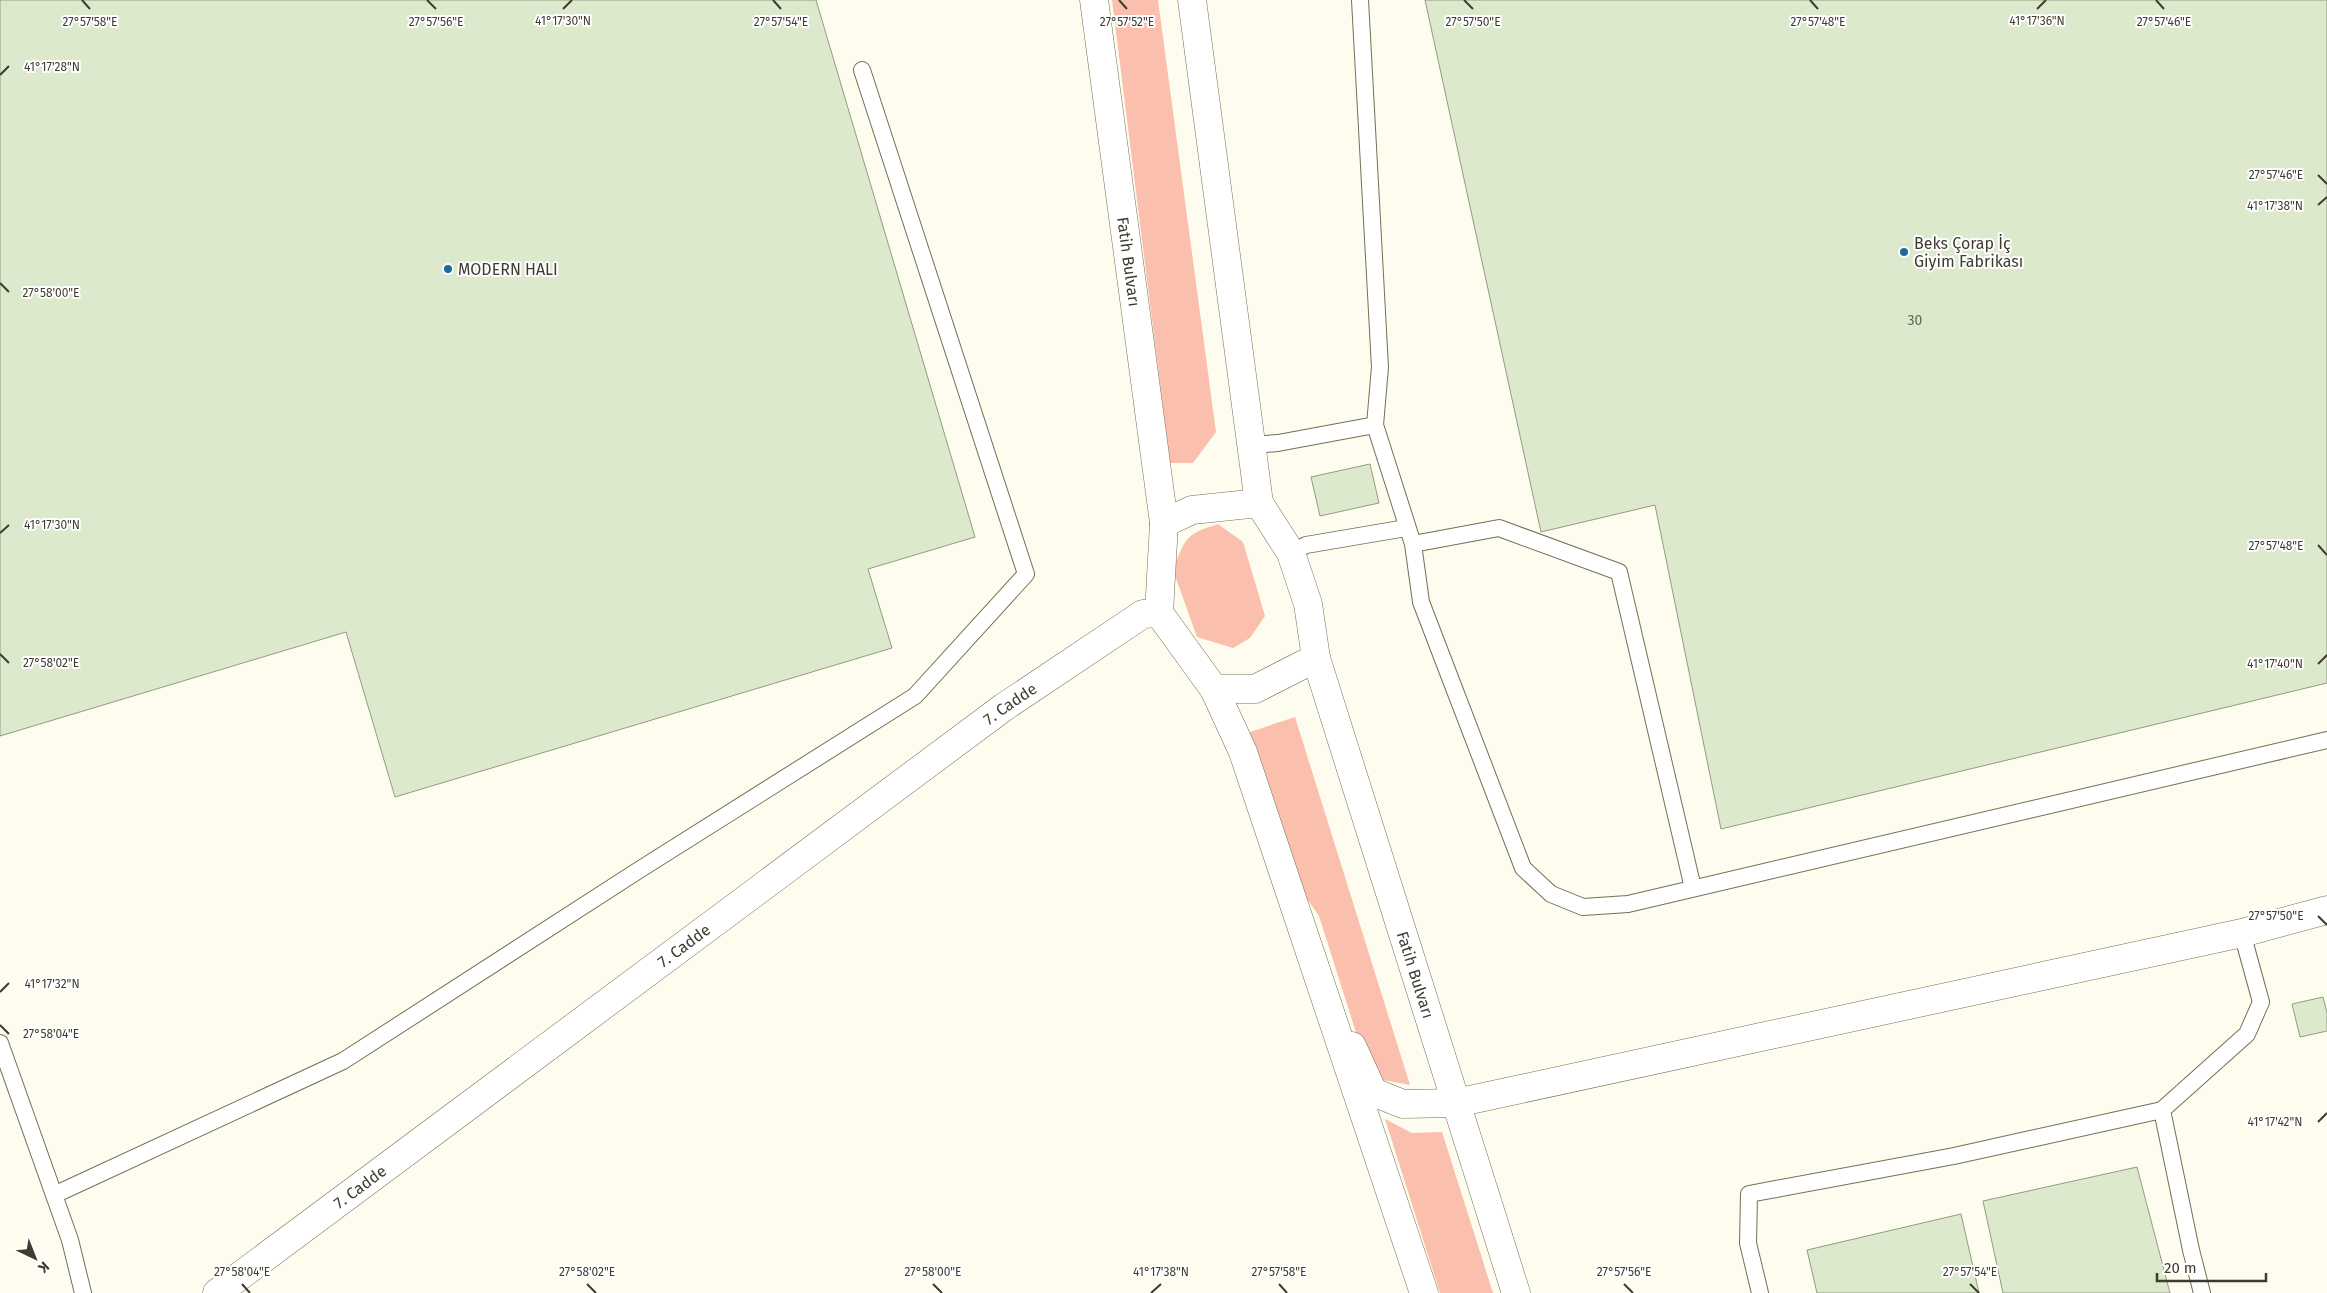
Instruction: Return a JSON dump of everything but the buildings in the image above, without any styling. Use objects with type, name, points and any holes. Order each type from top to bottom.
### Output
[{"type":"main road","name":"Fatih Bulvarı","points":[[1094,0],[1164,523],[1159,613]]},
{"type":"main road","name":"Fatih Bulvarı","points":[[1192,0],[1259,503],[1291,553],[1308,604],[1316,658],[1516,1293]]},
{"type":"main road","points":[[1164,523],[1192,510],[1259,503]]},
{"type":"main road","points":[[1159,613],[1214,689],[1242,752],[1315,962],[1424,1293]]},
{"type":"main road","name":"7. Cadde","points":[[217,1293],[1004,707],[1143,614],[1159,613]]},
{"type":"main road","points":[[1214,689],[1254,689],[1316,658]]},
{"type":"main road","points":[[1315,962],[1373,1092],[1403,1104],[1456,1103],[2242,932],[2327,910]]},
{"type":"lane","points":[[1360,0],[1380,366],[1374,425],[1412,544],[1421,602],[1523,868],[1551,894],[1583,907],[1628,904],[2327,740]]},
{"type":"lane","points":[[54,1195],[343,1061],[639,870],[914,696],[1026,574],[862,70]]},
{"type":"lane","points":[[1252,445],[1278,443],[1374,425]]},
{"type":"lane","points":[[1291,553],[1306,545],[1406,528]]},
{"type":"lane","points":[[1412,544],[1498,528],[1619,572],[1693,888]]},
{"type":"lane","points":[[1760,1293],[1748,1242],[1749,1194],[1954,1156],[2162,1110],[2248,1034],[2260,1002],[2242,932]]},
{"type":"lane","points":[[0,1043],[70,1240],[84,1293]]},
{"type":"lane","points":[[2162,1110],[2191,1250],[2202,1293]]},
{"type":"shaded area","points":[[1112,0],[1158,0],[1216,432],[1193,463],[1170,463]]},
{"type":"shaded area","points":[[1218,524],[1243,542],[1265,616],[1250,638],[1233,648],[1197,637],[1173,570],[1188,539],[1198,531]]},
{"type":"shaded area","points":[[1295,717],[1410,1085],[1383,1080],[1366,1064],[1319,916],[1299,887],[1250,732]]},
{"type":"shaded area","points":[[1385,1119],[1412,1133],[1442,1132],[1493,1293],[1440,1293]]},
{"type":"place","name":"Beks Çorap İç Giyim Fabrikası","points":[[1904,252]]},
{"type":"place","name":"MODERN HALI","points":[[448,269]]}]
